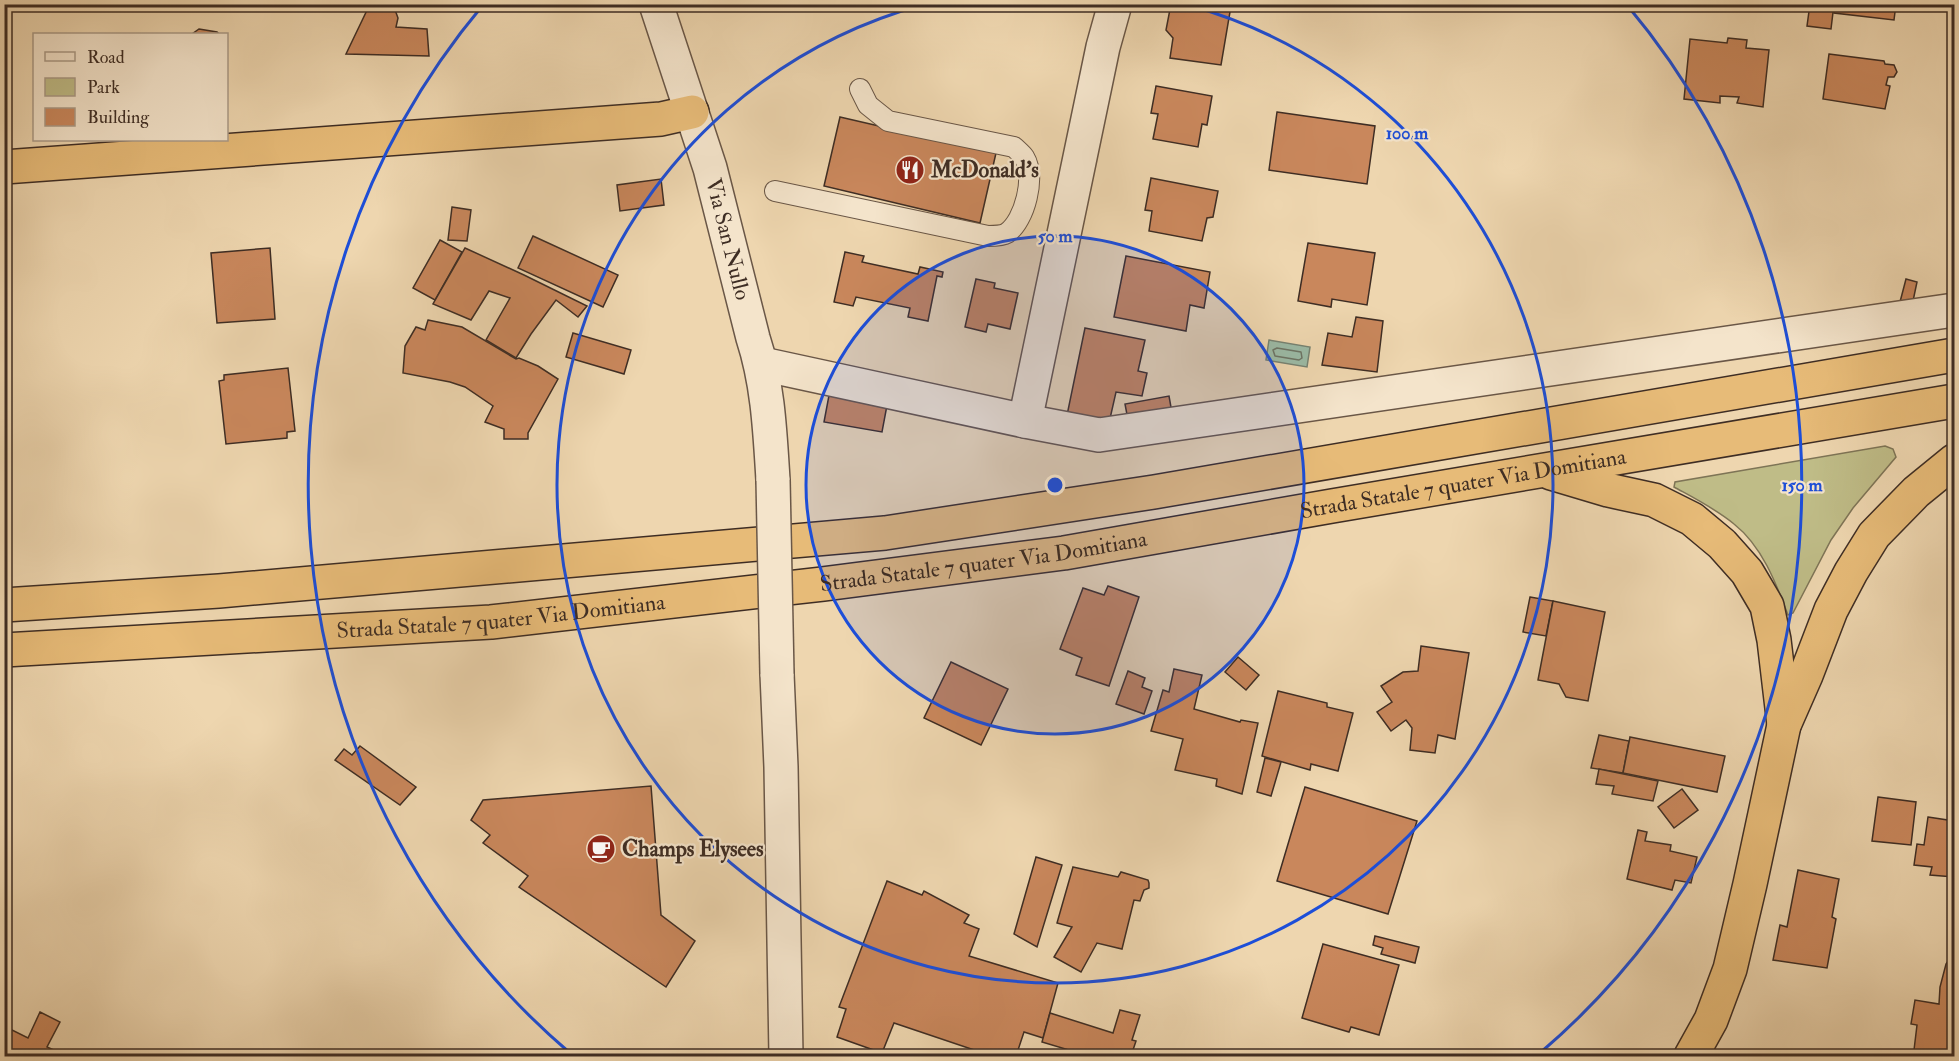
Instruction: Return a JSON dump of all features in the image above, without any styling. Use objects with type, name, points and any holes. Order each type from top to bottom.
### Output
[{"type":"highway","points":[[4,167],[661,119],[692,112]]},
{"type":"highway","name":"Strada Statale 7 quater Via Domitiana","points":[[4,605],[219,591],[885,532],[1154,492],[1954,355]]},
{"type":"highway","name":"Strada Statale 7 quater Via Domitiana","points":[[4,650],[491,622],[823,584],[1064,553],[1954,401]]},
{"type":"highway","points":[[1691,1056],[1711,1020],[1730,969],[1784,725],[1831,610],[1874,535],[1916,492],[1954,461]]},
{"type":"highway","points":[[1543,471],[1608,490],[1654,500],[1692,519],[1722,544],[1748,572],[1767,606],[1774,640],[1784,725]]},
{"type":"street","name":"Via San Nullo","points":[[656,4],[710,168],[753,338],[762,364],[769,416],[773,480],[781,767],[784,1056]]},
{"type":"street","points":[[1025,421],[1103,47],[1115,4]]},
{"type":"street","points":[[762,364],[1099,435],[1954,310]]},
{"type":"lane","points":[[775,191],[988,236],[1004,235],[1016,224],[1026,201],[1030,176],[1024,157],[1014,147],[888,121],[868,105],[860,89]]},
{"type":"green space","points":[[1885,446],[1893,449],[1896,457],[1853,508],[1831,540],[1793,613],[1788,615],[1767,566],[1753,543],[1720,513],[1674,487],[1675,482]]},
{"type":"water","points":[[1269,340],[1310,347],[1307,367],[1266,360]]},
{"type":"building","points":[[370,4],[389,4],[394,7],[398,18],[396,27],[427,29],[429,56],[346,54]]},
{"type":"building","points":[[1171,4],[1231,6],[1221,65],[1170,58],[1173,38],[1166,30]]},
{"type":"building","points":[[1810,4],[1834,4],[1831,29],[1807,26]]},
{"type":"building","points":[[1835,4],[1896,4],[1894,20],[1834,13]]},
{"type":"building","points":[[199,29],[218,33],[193,33]]},
{"type":"building","points":[[1728,38],[1747,40],[1746,48],[1769,50],[1763,107],[1737,103],[1739,97],[1720,96],[1720,103],[1684,99],[1690,39],[1727,43]]},
{"type":"building","points":[[1829,54],[1884,61],[1885,64],[1894,65],[1897,72],[1894,77],[1888,77],[1886,85],[1890,86],[1885,109],[1823,99]]},
{"type":"building","points":[[1156,86],[1212,96],[1207,125],[1202,124],[1198,147],[1153,139],[1158,114],[1151,113]]},
{"type":"building","points":[[1277,112],[1375,126],[1367,184],[1269,170]]},
{"type":"building","name":"McDonald's","points":[[840,117],[996,153],[980,223],[824,186]]},
{"type":"building","points":[[1151,178],[1218,191],[1213,217],[1207,218],[1202,241],[1149,231],[1152,211],[1145,210]]},
{"type":"building","points":[[661,179],[664,205],[620,211],[617,185]]},
{"type":"building","points":[[452,207],[471,210],[467,241],[448,240]]},
{"type":"building","points":[[533,236],[618,275],[603,307],[518,268]]},
{"type":"building","points":[[440,240],[462,252],[435,300],[413,288]]},
{"type":"building","points":[[1308,243],[1375,253],[1367,305],[1332,299],[1331,307],[1298,301]]},
{"type":"building","points":[[270,248],[275,319],[217,323],[211,253]]},
{"type":"building","points":[[465,248],[587,306],[578,317],[556,300],[516,358],[486,340],[510,298],[489,291],[471,320],[433,304]]},
{"type":"building","points":[[845,252],[864,256],[862,262],[918,274],[920,267],[943,272],[942,277],[937,276],[928,321],[908,317],[910,308],[856,297],[853,306],[834,302]]},
{"type":"building","points":[[1126,256],[1210,272],[1204,308],[1190,305],[1186,331],[1114,317]]},
{"type":"building","points":[[976,279],[995,283],[994,288],[1018,293],[1010,329],[988,324],[986,332],[965,327]]},
{"type":"building","points":[[1906,279],[1917,282],[1913,301],[1900,302]]},
{"type":"building","points":[[1356,317],[1383,321],[1377,372],[1322,365],[1328,333],[1352,337]]},
{"type":"building","points":[[428,320],[462,327],[516,359],[519,358],[538,366],[558,379],[528,433],[528,439],[504,439],[504,429],[485,422],[493,406],[465,387],[403,373],[405,346],[416,327],[425,330]]},
{"type":"building","points":[[1085,328],[1145,340],[1138,371],[1147,373],[1142,396],[1116,392],[1109,423],[1066,420]]},
{"type":"building","points":[[573,333],[631,350],[624,374],[566,357]]},
{"type":"building","points":[[288,368],[295,431],[287,432],[287,438],[226,444],[219,381],[224,380],[224,375]]},
{"type":"building","points":[[830,390],[888,400],[882,432],[824,422]]},
{"type":"building","points":[[1169,396],[1172,413],[1128,420],[1125,404]]},
{"type":"building","points":[[1108,586],[1139,597],[1109,686],[1076,675],[1082,658],[1060,649],[1083,588],[1104,595]]},
{"type":"building","points":[[1530,597],[1553,601],[1546,636],[1523,632]]},
{"type":"building","points":[[1553,601],[1605,612],[1588,701],[1566,697],[1559,684],[1538,680]]},
{"type":"building","points":[[1421,646],[1469,653],[1455,739],[1438,735],[1435,753],[1410,750],[1412,728],[1406,720],[1391,731],[1377,712],[1392,702],[1381,686],[1403,672],[1418,671]]},
{"type":"building","points":[[1238,657],[1259,675],[1246,690],[1225,672]]},
{"type":"building","points":[[951,662],[1008,689],[981,745],[924,718]]},
{"type":"building","points":[[1174,669],[1202,675],[1194,709],[1240,722],[1241,720],[1258,723],[1242,794],[1216,786],[1217,779],[1175,770],[1183,739],[1151,731],[1163,690],[1169,692]]},
{"type":"building","points":[[1128,671],[1145,678],[1142,687],[1152,691],[1144,714],[1116,704]]},
{"type":"building","points":[[1278,691],[1327,703],[1327,707],[1353,713],[1338,771],[1311,764],[1310,770],[1262,756]]},
{"type":"building","points":[[1954,716],[1954,770],[1948,770]]},
{"type":"building","points":[[1599,735],[1629,741],[1623,773],[1591,768]]},
{"type":"building","points":[[1630,737],[1725,756],[1717,792],[1623,773]]},
{"type":"building","points":[[360,746],[416,787],[400,805],[335,760],[344,749],[352,755]]},
{"type":"building","points":[[1265,758],[1281,762],[1271,796],[1257,792]]},
{"type":"building","points":[[1599,769],[1658,781],[1653,801],[1612,794],[1614,786],[1596,784]]},
{"type":"building","points":[[651,786],[661,915],[695,941],[666,987],[519,887],[528,876],[483,843],[490,835],[471,820],[483,800]]},
{"type":"building","points":[[1305,787],[1417,821],[1388,914],[1277,881]]},
{"type":"building","points":[[1682,789],[1698,810],[1674,828],[1658,807]]},
{"type":"building","points":[[1878,797],[1916,802],[1911,845],[1872,841]]},
{"type":"building","points":[[1928,817],[1954,821],[1954,877],[1930,875],[1932,867],[1914,865],[1917,844],[1924,845]]},
{"type":"building","points":[[1638,830],[1647,832],[1645,841],[1671,845],[1670,851],[1697,857],[1691,883],[1675,880],[1672,890],[1627,879]]},
{"type":"building","points":[[1036,857],[1062,865],[1037,947],[1014,934]]},
{"type":"building","points":[[1073,867],[1118,877],[1121,872],[1148,880],[1149,883],[1149,888],[1144,890],[1140,901],[1134,900],[1122,949],[1097,943],[1081,972],[1054,957],[1072,927],[1057,923]]},
{"type":"building","points":[[1798,870],[1839,879],[1832,917],[1836,919],[1827,968],[1773,960],[1780,925],[1787,927]]},
{"type":"building","points":[[887,881],[922,895],[924,891],[969,915],[964,923],[979,929],[969,956],[1058,983],[1043,1038],[1024,1032],[1016,1056],[992,1056],[894,1023],[882,1053],[837,1037],[846,1009],[839,1007]]},
{"type":"building","points":[[1375,936],[1419,947],[1415,963],[1381,954],[1383,948],[1373,945]]},
{"type":"building","points":[[1323,944],[1399,965],[1379,1035],[1351,1027],[1349,1032],[1302,1018]]},
{"type":"building","points":[[1950,958],[1954,959],[1954,1055],[1914,1050],[1917,1025],[1911,1024],[1915,1000],[1939,1004],[1940,987],[1946,964]]},
{"type":"building","points":[[1120,1010],[1140,1015],[1132,1040],[1136,1041],[1131,1056],[1079,1056],[1079,1053],[1042,1042],[1050,1013],[1113,1033]]},
{"type":"building","points":[[40,1012],[60,1022],[47,1047],[60,1053],[59,1056],[4,1056],[4,1026],[28,1038]]},
{"type":"place","name":"McDonald's","points":[[910,170]]},
{"type":"place","name":"Champs Elysees","points":[[601,849]]}]
